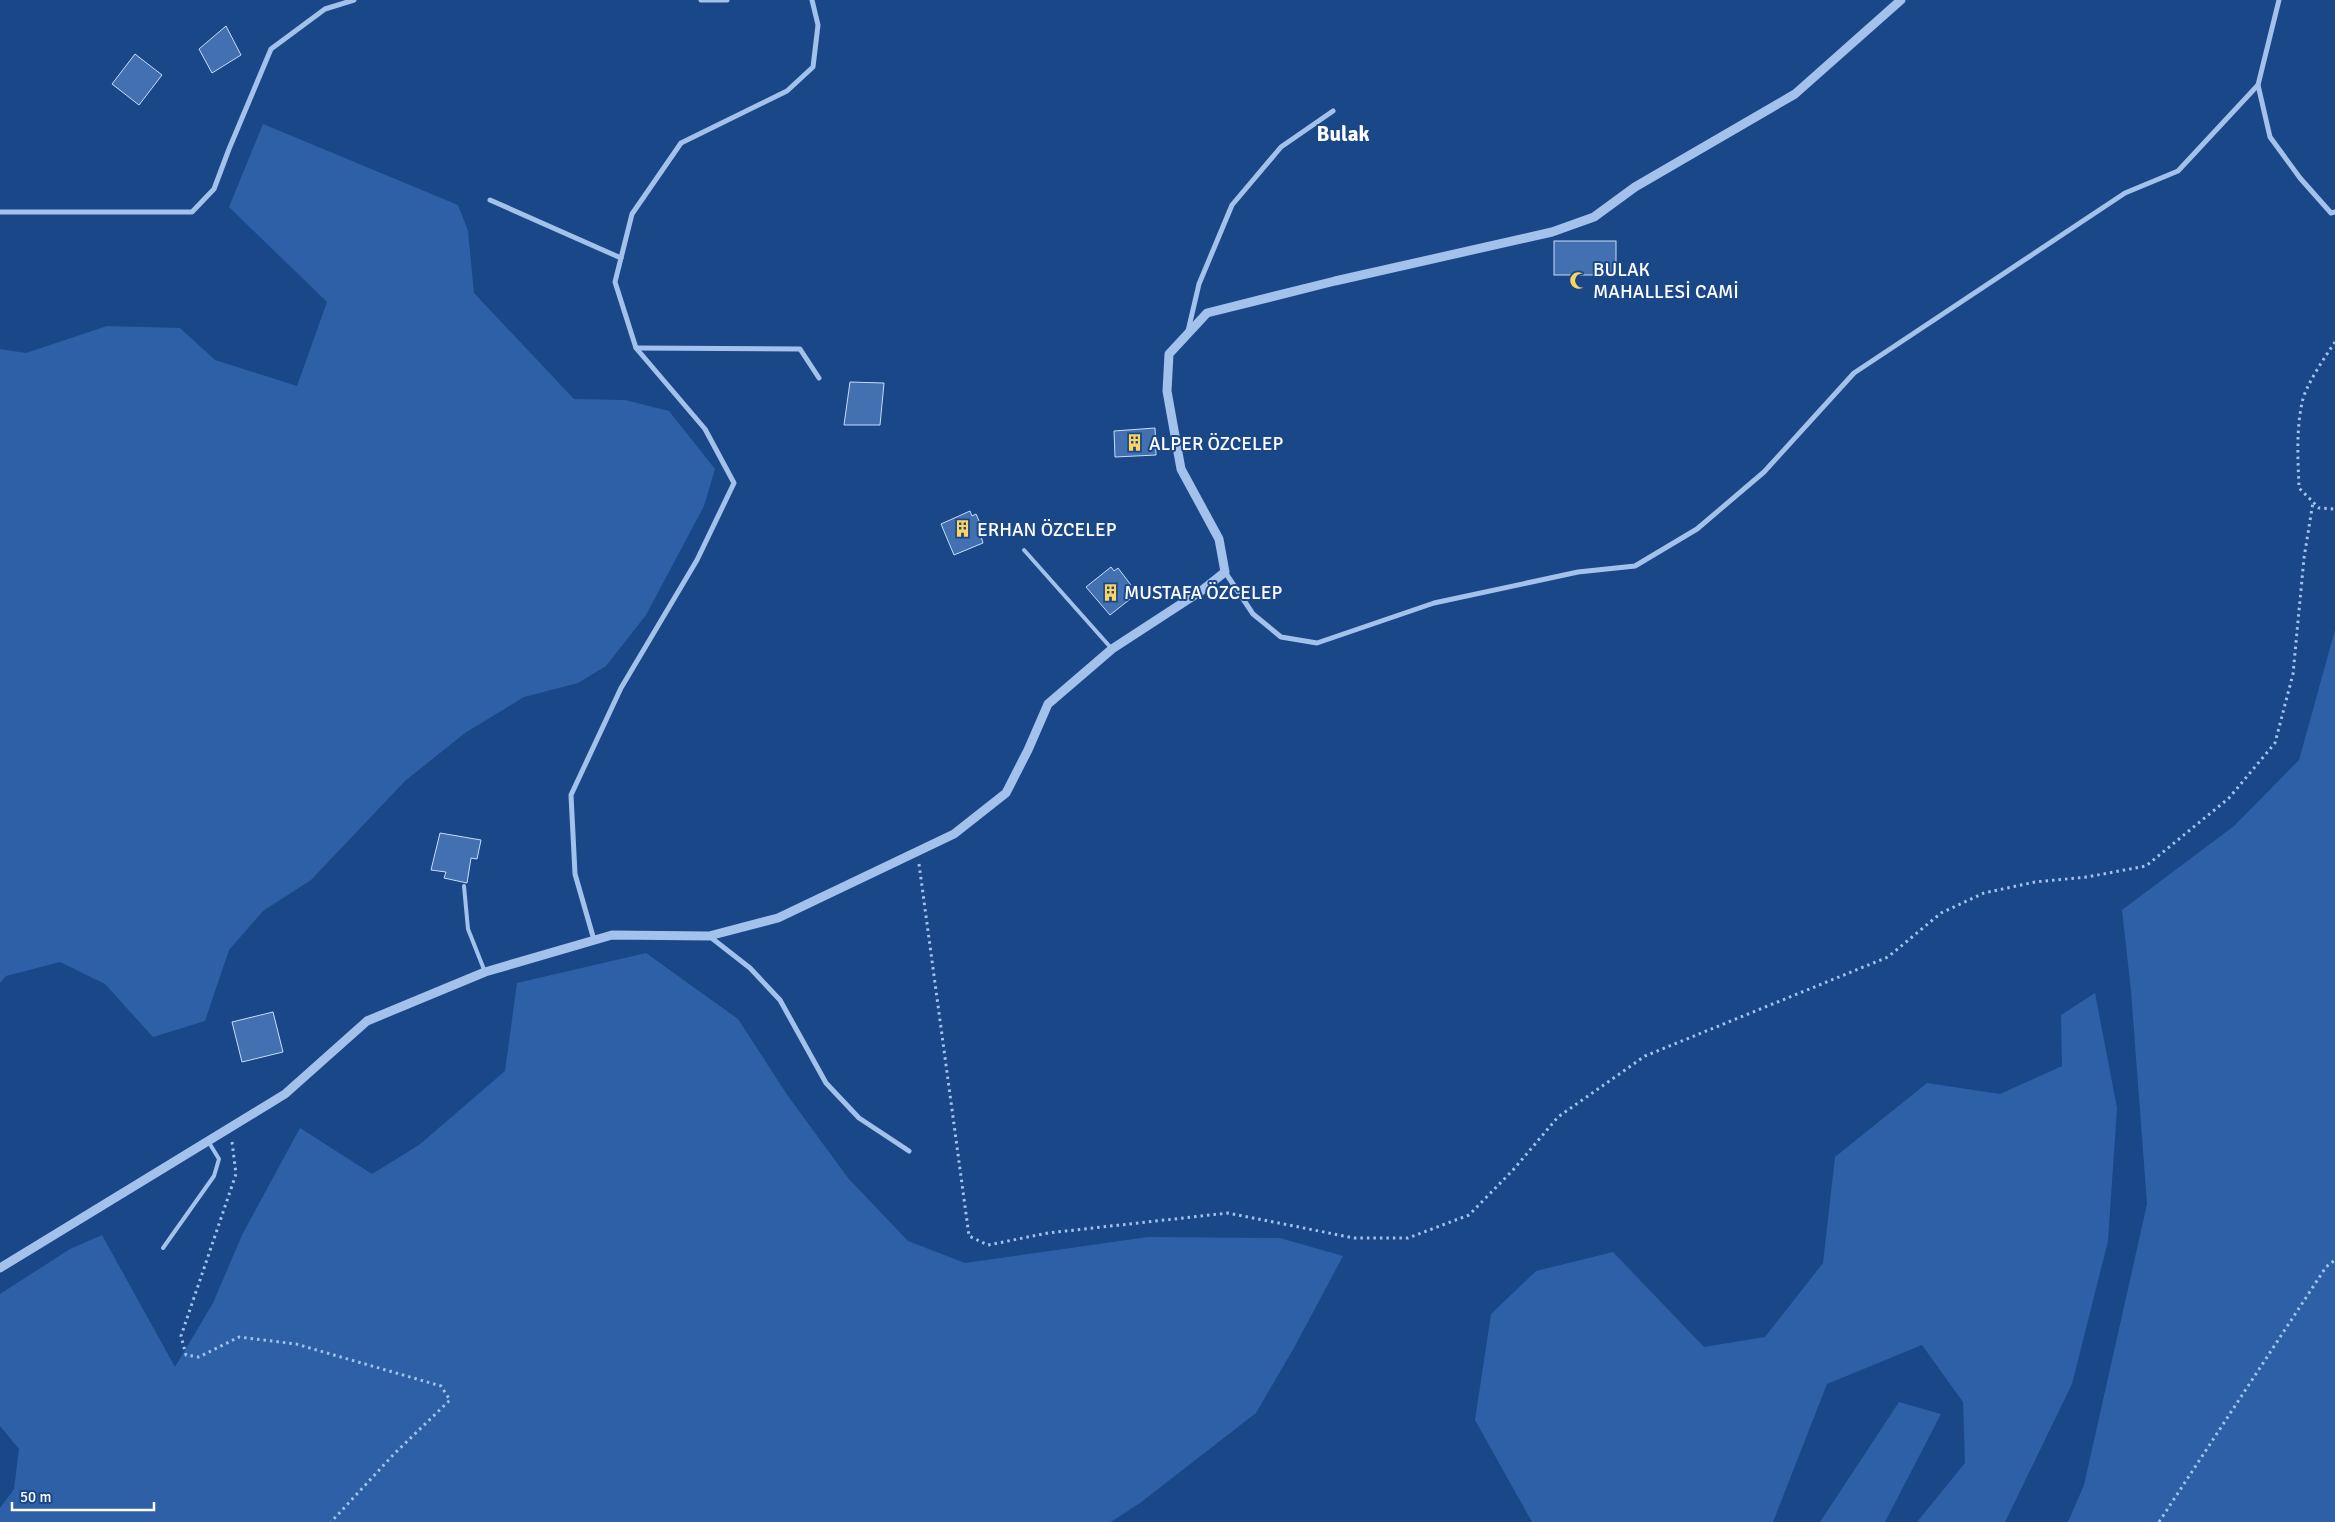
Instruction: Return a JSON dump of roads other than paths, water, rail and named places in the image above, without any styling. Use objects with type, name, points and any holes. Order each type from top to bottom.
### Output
[{"type":"street","points":[[0,212],[192,212],[214,189],[228,149],[272,49],[324,9],[354,0]]},
{"type":"street","points":[[701,0],[727,0]]},
{"type":"street","points":[[594,940],[575,874],[571,795],[621,688],[697,560],[734,483],[706,429],[636,348],[615,282],[632,214],[680,143],[787,91],[814,67],[818,25],[812,0]]},
{"type":"street","points":[[1901,0],[1795,94],[1635,187],[1594,217],[1552,232],[1400,265],[1207,313],[1169,354],[1167,391],[1181,469],[1219,539],[1225,572],[1253,614],[1281,637],[1317,643],[1434,603],[1578,572],[1635,566],[1697,529],[1764,472],[1854,373],[2125,193],[2178,171],[2258,85]]},
{"type":"street","points":[[2279,0],[2258,85],[2270,137],[2300,178],[2331,213],[2335,212]]},
{"type":"street","points":[[1188,334],[1199,284],[1232,205],[1281,147],[1333,112]]},
{"type":"street","points":[[490,200],[621,258]]},
{"type":"street","points":[[636,348],[800,350],[819,378]]},
{"type":"street","points":[[0,1268],[285,1094],[366,1021],[485,972],[612,935],[709,936],[778,918],[954,834],[1006,793],[1028,750],[1048,704],[1112,649],[1201,591],[1225,572]]},
{"type":"street","points":[[709,936],[750,968],[780,1000],[826,1083],[859,1118],[909,1152]]},
{"type":"lane","points":[[1024,550],[1112,649]]},
{"type":"lane","points":[[464,886],[468,929],[485,972]]},
{"type":"lane","points":[[163,1248],[214,1176],[219,1159],[208,1141]]},
{"type":"place","name":"BULAK MAHALLESİ CAMİ","points":[[1579,280]]},
{"type":"place","name":"ALPER ÖZCELEP","points":[[1135,443]]},
{"type":"place","name":"ERHAN ÖZCELEP","points":[[963,529]]},
{"type":"place","name":"MUSTAFA ÖZCELEP","points":[[1110,592]]},
{"type":"district","name":"Bulak","points":[[1343,134]]}]
